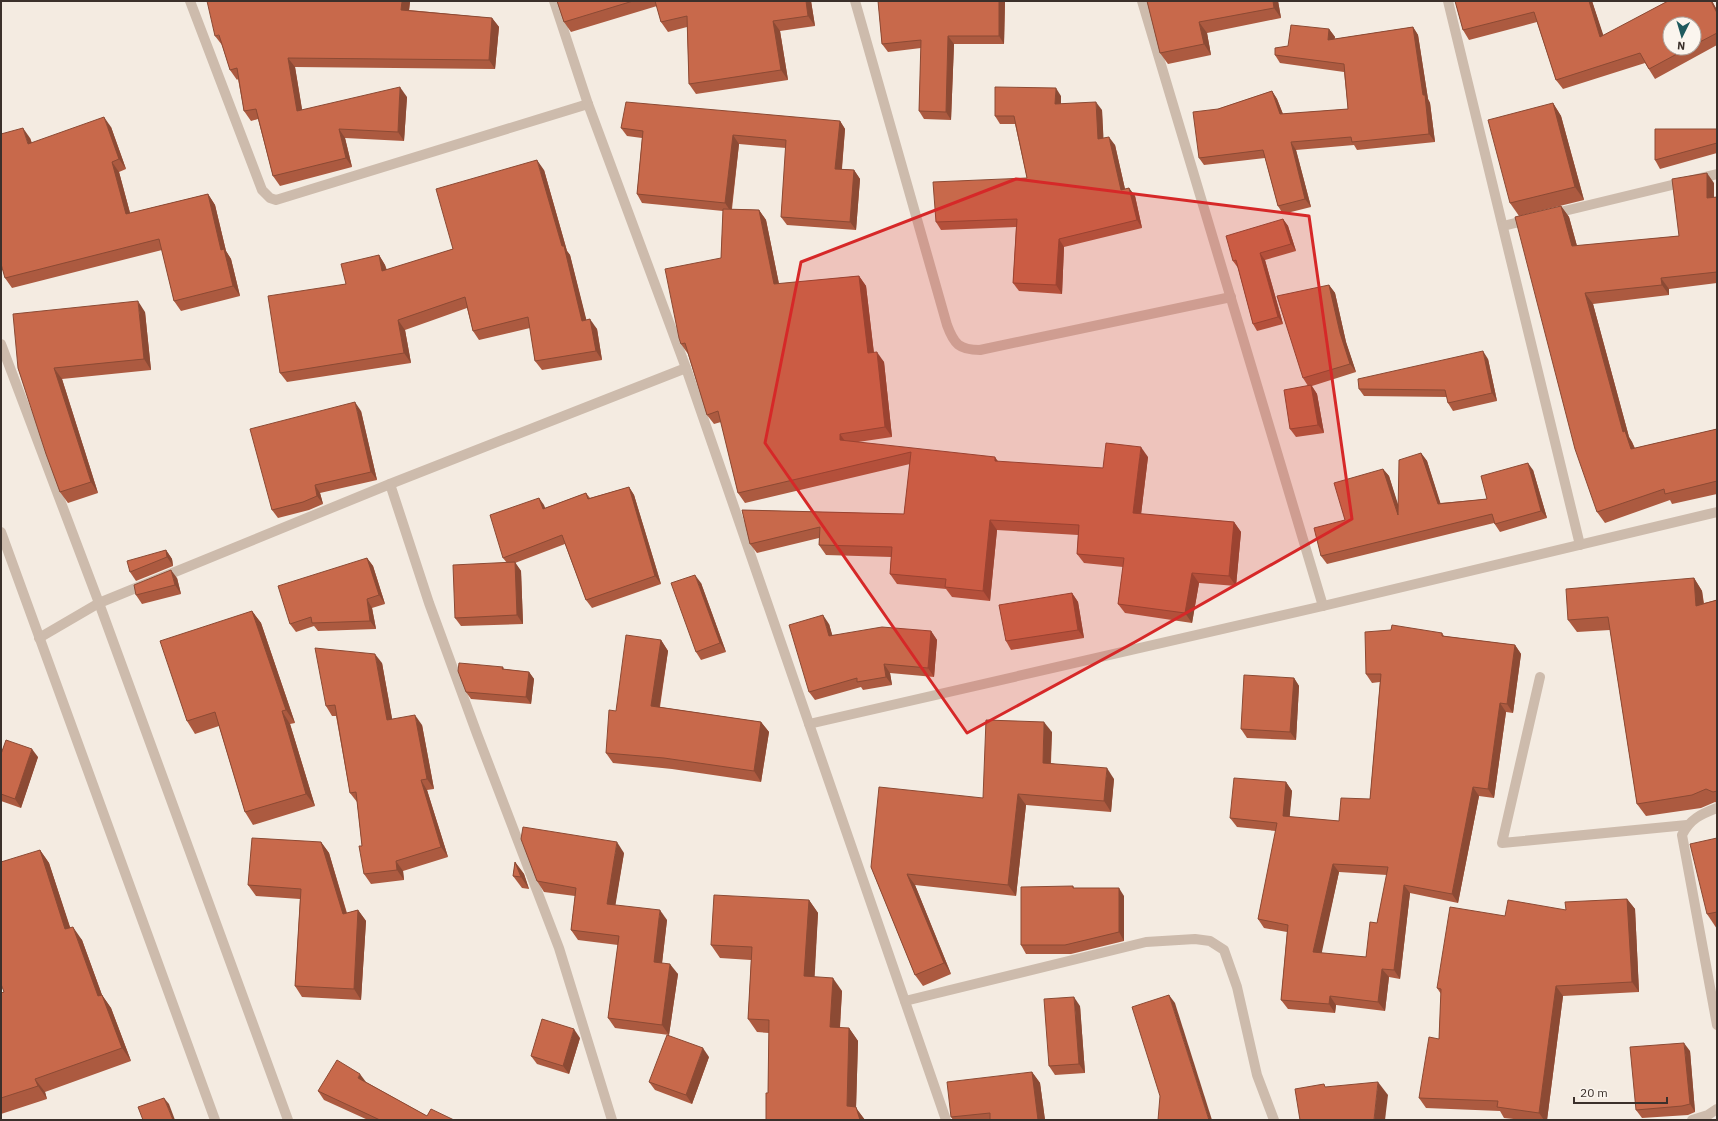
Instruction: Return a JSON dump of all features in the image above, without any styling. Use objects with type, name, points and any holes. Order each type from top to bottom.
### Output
[{"type":"street","points":[[190,1],[262,190],[270,198],[276,200],[588,104]]},
{"type":"street","points":[[554,1],[588,104],[686,368],[946,1120]]},
{"type":"street","points":[[855,1],[947,325],[952,339],[960,348],[980,350],[1231,296]]},
{"type":"street","points":[[1142,1],[1323,606]]},
{"type":"street","points":[[1448,1],[1580,545]]},
{"type":"street","points":[[1503,226],[1717,174]]},
{"type":"street","points":[[1,344],[99,602],[288,1120]]},
{"type":"street","points":[[39,638],[99,602],[390,484],[686,368]]},
{"type":"street","points":[[390,484],[429,603],[559,948],[612,1120]]},
{"type":"street","points":[[809,724],[1323,606],[1717,512]]},
{"type":"street","points":[[1,532],[215,1120]]},
{"type":"street","points":[[1540,677],[1502,843],[1687,825]]},
{"type":"street","points":[[1717,808],[1700,814],[1687,825],[1682,835],[1683,848],[1717,1025]]},
{"type":"street","points":[[905,1001],[1146,942],[1195,939],[1210,941],[1224,950],[1237,987],[1257,1075],[1274,1120]]},
{"type":"street","points":[[1692,1120],[1708,1115],[1717,1110]]},
{"type":"highlighted area","points":[[1016,179],[1309,216],[1352,519],[1135,642],[967,733],[765,443],[801,262]]},
{"type":"building","points":[[207,1],[402,1],[401,10],[492,18],[489,60],[288,58],[297,111],[400,87],[398,132],[339,129],[346,158],[273,176],[256,109],[244,111],[237,68],[230,70],[219,35],[215,36]]},
{"type":"building","points":[[557,1],[633,1],[564,22]]},
{"type":"building","points":[[655,1],[806,1],[808,16],[773,21],[781,70],[689,84],[687,16],[661,22]]},
{"type":"building","points":[[878,1],[999,1],[999,36],[948,36],[946,112],[919,111],[921,40],[882,44]]},
{"type":"building","points":[[1147,1],[1273,1],[1274,8],[1199,22],[1204,44],[1160,53]]},
{"type":"building","points":[[1455,1],[1589,1],[1600,37],[1668,1],[1711,1],[1717,13],[1717,33],[1702,41],[1702,16],[1662,16],[1662,56],[1673,56],[1649,69],[1640,53],[1556,80],[1534,12],[1463,30]]},
{"type":"building","points":[[1291,25],[1329,29],[1328,40],[1413,27],[1423,95],[1425,95],[1429,134],[1352,142],[1351,137],[1291,142],[1305,199],[1278,206],[1263,150],[1199,158],[1193,112],[1218,109],[1272,91],[1280,114],[1348,109],[1344,64],[1275,55],[1275,48],[1288,46]]},
{"type":"building","points":[[995,87],[1056,88],[1055,104],[1096,102],[1098,139],[1109,137],[1121,190],[1129,188],[1137,220],[1059,239],[1056,285],[1013,283],[1017,219],[936,222],[933,182],[1027,178],[1014,116],[995,116]]},
{"type":"building","points":[[626,102],[840,121],[835,169],[854,170],[850,222],[781,217],[786,140],[733,135],[725,203],[637,194],[643,131],[621,128]]},
{"type":"building","points":[[1553,103],[1575,187],[1510,203],[1488,120]]},
{"type":"building","points":[[104,117],[119,159],[112,162],[126,214],[208,194],[221,250],[224,249],[233,286],[174,301],[159,239],[5,278],[1,264],[1,134],[23,128],[28,144]]},
{"type":"building","points":[[1655,129],[1717,129],[1717,143],[1655,160]]},
{"type":"building","points":[[537,160],[562,246],[564,246],[582,321],[590,319],[596,351],[535,361],[528,317],[473,331],[465,297],[398,320],[404,353],[280,373],[268,296],[346,284],[341,264],[379,255],[382,271],[453,249],[436,189]]},
{"type":"building","points":[[1707,173],[1707,198],[1717,197],[1717,272],[1661,278],[1662,285],[1585,293],[1623,432],[1625,431],[1631,449],[1717,429],[1717,481],[1665,494],[1664,489],[1597,512],[1575,449],[1515,217],[1561,206],[1572,246],[1679,236],[1672,179]]},
{"type":"building","points":[[723,209],[759,210],[774,284],[859,276],[868,353],[877,352],[885,427],[840,434],[840,440],[995,457],[995,461],[1103,468],[1106,443],[1141,447],[1133,513],[1234,522],[1229,576],[1192,573],[1185,613],[1118,604],[1124,558],[1077,554],[1079,525],[990,520],[983,591],[945,587],[946,579],[890,574],[892,547],[819,545],[820,527],[750,544],[742,510],[904,514],[911,452],[738,493],[718,411],[707,415],[685,343],[681,344],[679,338],[665,269],[721,258]]},
{"type":"building","points":[[1283,219],[1291,244],[1260,253],[1278,317],[1253,324],[1236,260],[1233,261],[1226,236]]},
{"type":"building","points":[[1329,285],[1340,333],[1350,364],[1303,378],[1277,296]]},
{"type":"building","points":[[138,301],[144,359],[54,368],[91,482],[60,492],[18,368],[13,314]]},
{"type":"building","points":[[1483,351],[1492,393],[1448,403],[1445,390],[1359,389],[1358,379]]},
{"type":"building","points":[[1311,385],[1318,425],[1290,429],[1284,390]]},
{"type":"building","points":[[355,402],[371,472],[315,485],[317,496],[303,502],[272,510],[250,429]]},
{"type":"building","points":[[1421,453],[1438,504],[1487,499],[1481,476],[1528,463],[1541,511],[1495,524],[1492,514],[1321,556],[1314,528],[1345,520],[1334,483],[1383,469],[1398,515],[1399,460]]},
{"type":"building","points":[[629,487],[655,576],[586,600],[562,535],[503,558],[490,515],[539,498],[543,509],[586,493],[588,499]]},
{"type":"building","points":[[166,550],[167,557],[130,572],[127,561]]},
{"type":"building","points":[[367,558],[379,595],[367,599],[370,621],[312,623],[311,617],[290,624],[278,586]]},
{"type":"building","points":[[515,562],[517,615],[455,618],[453,565]]},
{"type":"building","points":[[171,570],[175,585],[136,595],[134,585]]},
{"type":"building","points":[[695,575],[720,643],[696,652],[671,583]]},
{"type":"building","points":[[1694,578],[1696,606],[1717,600],[1717,791],[1713,792],[1706,789],[1692,795],[1637,804],[1608,617],[1568,620],[1566,589]]},
{"type":"building","points":[[1072,593],[1078,630],[1006,641],[999,605]]},
{"type":"building","points":[[252,611],[286,710],[282,711],[306,794],[245,812],[215,712],[187,721],[160,641]]},
{"type":"building","points":[[823,615],[829,636],[882,627],[931,631],[928,668],[884,664],[886,677],[857,682],[857,678],[809,692],[789,625]]},
{"type":"building","points":[[1392,625],[1442,633],[1442,636],[1515,645],[1507,704],[1500,703],[1488,789],[1473,787],[1452,894],[1404,885],[1394,970],[1382,969],[1378,1002],[1330,996],[1329,1004],[1281,1000],[1288,925],[1258,919],[1277,823],[1230,818],[1234,778],[1286,782],[1283,816],[1339,821],[1341,798],[1370,799],[1381,674],[1366,674],[1365,632],[1391,630]],"holes":[[[1333,864],[1388,867],[1377,923],[1370,922],[1366,957],[1313,952]]]},
{"type":"building","points":[[626,635],[661,640],[651,706],[761,722],[754,771],[664,758],[606,753],[609,710],[616,711]]},
{"type":"building","points":[[315,648],[375,654],[387,720],[415,715],[427,779],[421,780],[441,847],[396,861],[397,870],[364,874],[359,846],[362,846],[356,792],[350,793],[335,705],[326,706]]},
{"type":"building","points":[[459,663],[503,667],[502,669],[529,672],[526,697],[466,692],[458,671]]},
{"type":"building","points":[[1244,675],[1294,678],[1290,732],[1241,729]]},
{"type":"building","points":[[986,720],[1044,722],[1043,763],[1107,768],[1104,801],[1018,794],[1008,885],[907,874],[944,963],[915,975],[871,867],[879,787],[983,798]]},
{"type":"building","points":[[6,740],[32,749],[15,799],[1,794],[1,754]]},
{"type":"building","points":[[523,827],[617,842],[607,904],[660,910],[654,962],[670,964],[662,1025],[608,1018],[619,936],[571,930],[576,888],[537,881],[521,839]]},
{"type":"building","points":[[252,838],[321,842],[343,914],[358,910],[354,989],[295,986],[301,889],[248,885]]},
{"type":"building","points":[[1717,838],[1717,912],[1707,914],[1690,844]]},
{"type":"building","points":[[40,850],[65,929],[73,927],[98,996],[102,995],[122,1048],[35,1079],[38,1086],[1,1098],[1,993],[4,992],[1,984],[1,862]]},
{"type":"building","points":[[515,862],[521,877],[513,876]]},
{"type":"building","points":[[1073,886],[1073,888],[1119,888],[1119,932],[1065,945],[1021,945],[1021,887]]},
{"type":"building","points":[[714,895],[809,900],[804,976],[833,978],[830,1027],[849,1028],[847,1106],[856,1107],[860,1120],[766,1120],[769,1020],[748,1019],[752,947],[711,945]]},
{"type":"building","points":[[1627,899],[1632,982],[1556,986],[1539,1113],[1497,1107],[1498,1101],[1419,1098],[1429,1037],[1439,1039],[1441,989],[1437,988],[1450,907],[1505,916],[1508,900],[1566,910],[1565,902]]},
{"type":"building","points":[[1169,995],[1209,1120],[1158,1120],[1160,1096],[1132,1007]]},
{"type":"building","points":[[1074,997],[1079,1064],[1049,1066],[1044,999]]},
{"type":"building","points":[[542,1019],[574,1029],[563,1066],[531,1056]]},
{"type":"building","points":[[667,1035],[703,1048],[686,1095],[649,1082]]},
{"type":"building","points":[[1684,1043],[1690,1104],[1636,1110],[1630,1047]]},
{"type":"building","points":[[337,1060],[360,1074],[358,1078],[427,1116],[431,1109],[454,1120],[380,1120],[318,1091]]},
{"type":"building","points":[[1032,1072],[1038,1120],[990,1120],[990,1113],[951,1117],[947,1082]]},
{"type":"building","points":[[1378,1082],[1374,1120],[1300,1120],[1295,1089],[1324,1084],[1325,1087]]},
{"type":"building","points":[[164,1098],[173,1120],[143,1120],[138,1107]]}]
